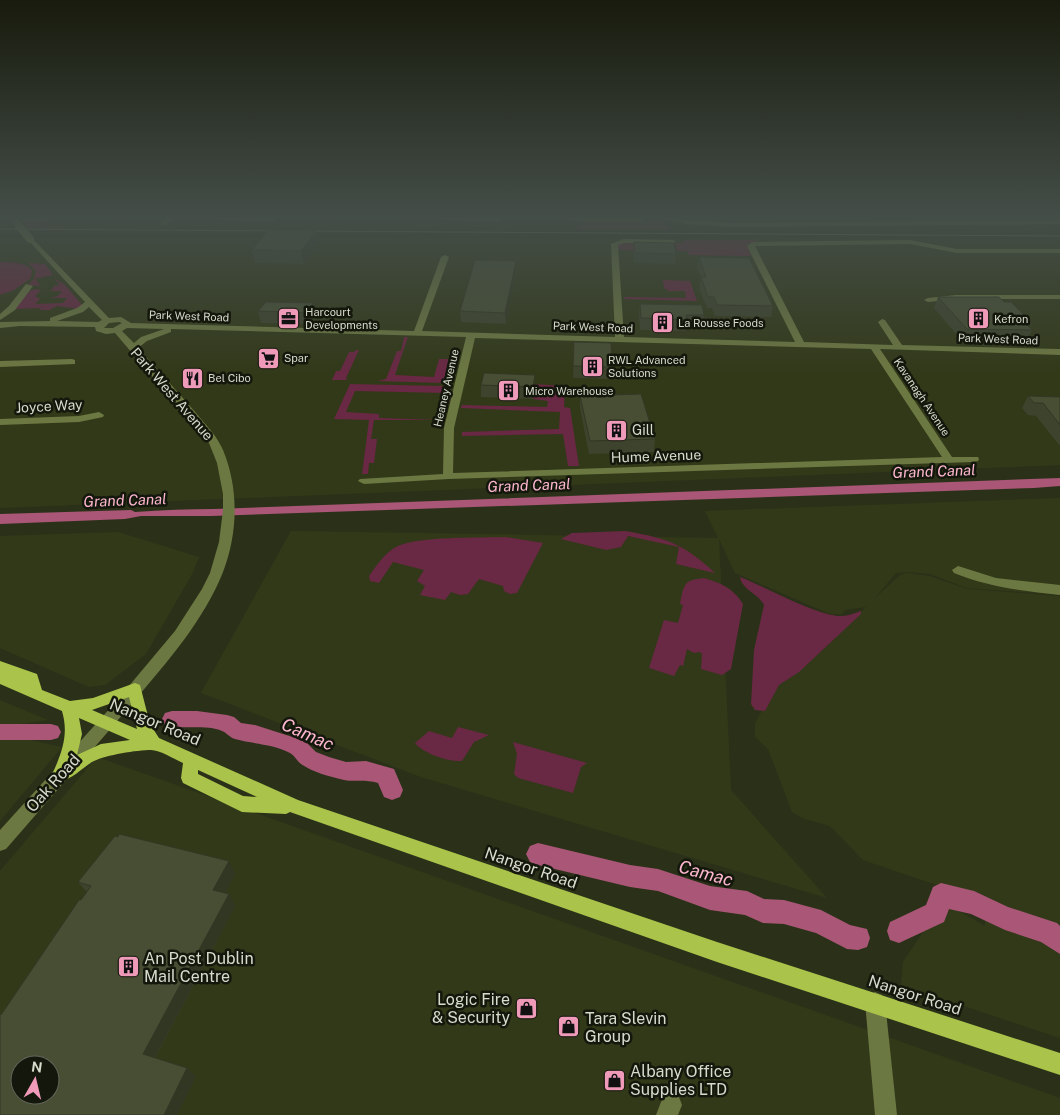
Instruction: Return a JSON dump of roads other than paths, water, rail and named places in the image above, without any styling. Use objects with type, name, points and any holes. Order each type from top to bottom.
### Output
[{"type":"main road","points":[[0,667],[32,678],[36,693]]},
{"type":"main road","name":"Nangor Road","points":[[0,678],[190,760],[189,778],[242,804],[294,806],[633,924],[1060,1064]]},
{"type":"main road","points":[[60,775],[74,743],[74,724],[68,707],[94,704],[136,689],[139,714],[145,733],[154,743]]},
{"type":"main road","points":[[60,775],[88,756],[101,751],[130,745],[154,743]]},
{"type":"street","points":[[59,269],[90,302],[103,323]]},
{"type":"street","points":[[417,334],[441,269]]},
{"type":"street","points":[[615,269],[619,335],[621,340]]},
{"type":"street","points":[[763,269],[801,345]]},
{"type":"street","points":[[29,286],[3,316],[9,321],[41,324],[103,323]]},
{"type":"street","points":[[928,300],[956,297],[1060,297]]},
{"type":"street","points":[[41,324],[74,313],[90,302]]},
{"type":"street","name":"Park West Road","points":[[103,323],[124,320],[127,323],[126,325],[182,327],[1060,352]]},
{"type":"street","points":[[882,322],[900,348]]},
{"type":"street","points":[[0,327],[21,323]]},
{"type":"street","points":[[103,323],[99,329],[103,331],[117,330],[126,325]]},
{"type":"street","points":[[133,348],[154,334],[182,327]]},
{"type":"street","name":"Park West Avenue","points":[[107,723],[165,654],[199,606],[216,573],[223,551],[227,530],[229,498],[227,474],[216,445],[186,407],[117,330]]},
{"type":"street","name":"Heaney Avenue","points":[[449,476],[447,471],[448,428],[471,335]]},
{"type":"street","name":"Kavanagh Avenue","points":[[874,347],[949,460]]},
{"type":"street","points":[[0,364],[72,362]]},
{"type":"street","name":"Joyce Way","points":[[0,422],[79,419],[99,416]]},
{"type":"street","name":"Hume Avenue","points":[[364,480],[974,459]]},
{"type":"street","points":[[958,570],[993,582],[1060,590]]},
{"type":"street","name":"Oak Road","points":[[0,843],[107,723]]},
{"type":"street","points":[[875,1002],[886,1115]]},
{"type":"waterway","name":"Camac","points":[[172,719],[197,719],[227,723],[236,731],[255,733],[298,747],[309,758],[325,765],[346,771],[366,770],[386,776],[392,790]]},
{"type":"waterway","name":"Camac","points":[[0,732],[51,732]]},
{"type":"waterway","name":"Camac","points":[[538,854],[630,876],[658,880],[710,898],[747,903],[763,911],[784,912],[821,922],[847,937],[858,938]]},
{"type":"waterway","name":"Camac","points":[[899,931],[935,913],[941,895],[974,903],[1005,918],[1048,932],[1060,941]]},
{"type":"place","name":"Harcourt Developments","points":[[289,318]]},
{"type":"place","name":"Kefron","points":[[978,319]]},
{"type":"place","name":"La Rousse Foods","points":[[662,323]]},
{"type":"place","name":"Spar","points":[[268,358]]},
{"type":"place","name":"RWL Advanced Solutions","points":[[592,366]]},
{"type":"place","name":"Bel Cibo","points":[[192,378]]},
{"type":"place","name":"Micro Warehouse","points":[[509,391]]},
{"type":"place","name":"Gill","points":[[616,430]]},
{"type":"place","name":"An Post Dublin Mail Centre","points":[[128,967]]},
{"type":"place","name":"Logic Fire & Security","points":[[526,1008]]},
{"type":"place","name":"Tara Slevin Group","points":[[569,1027]]},
{"type":"place","name":"Albany Office Supplies LTD","points":[[614,1080]]},
{"type":"water label","name":"Grand Canal","points":[[934,471]]},
{"type":"water label","name":"Grand Canal","points":[[529,485]]},
{"type":"water label","name":"Grand Canal","points":[[125,500]]}]
